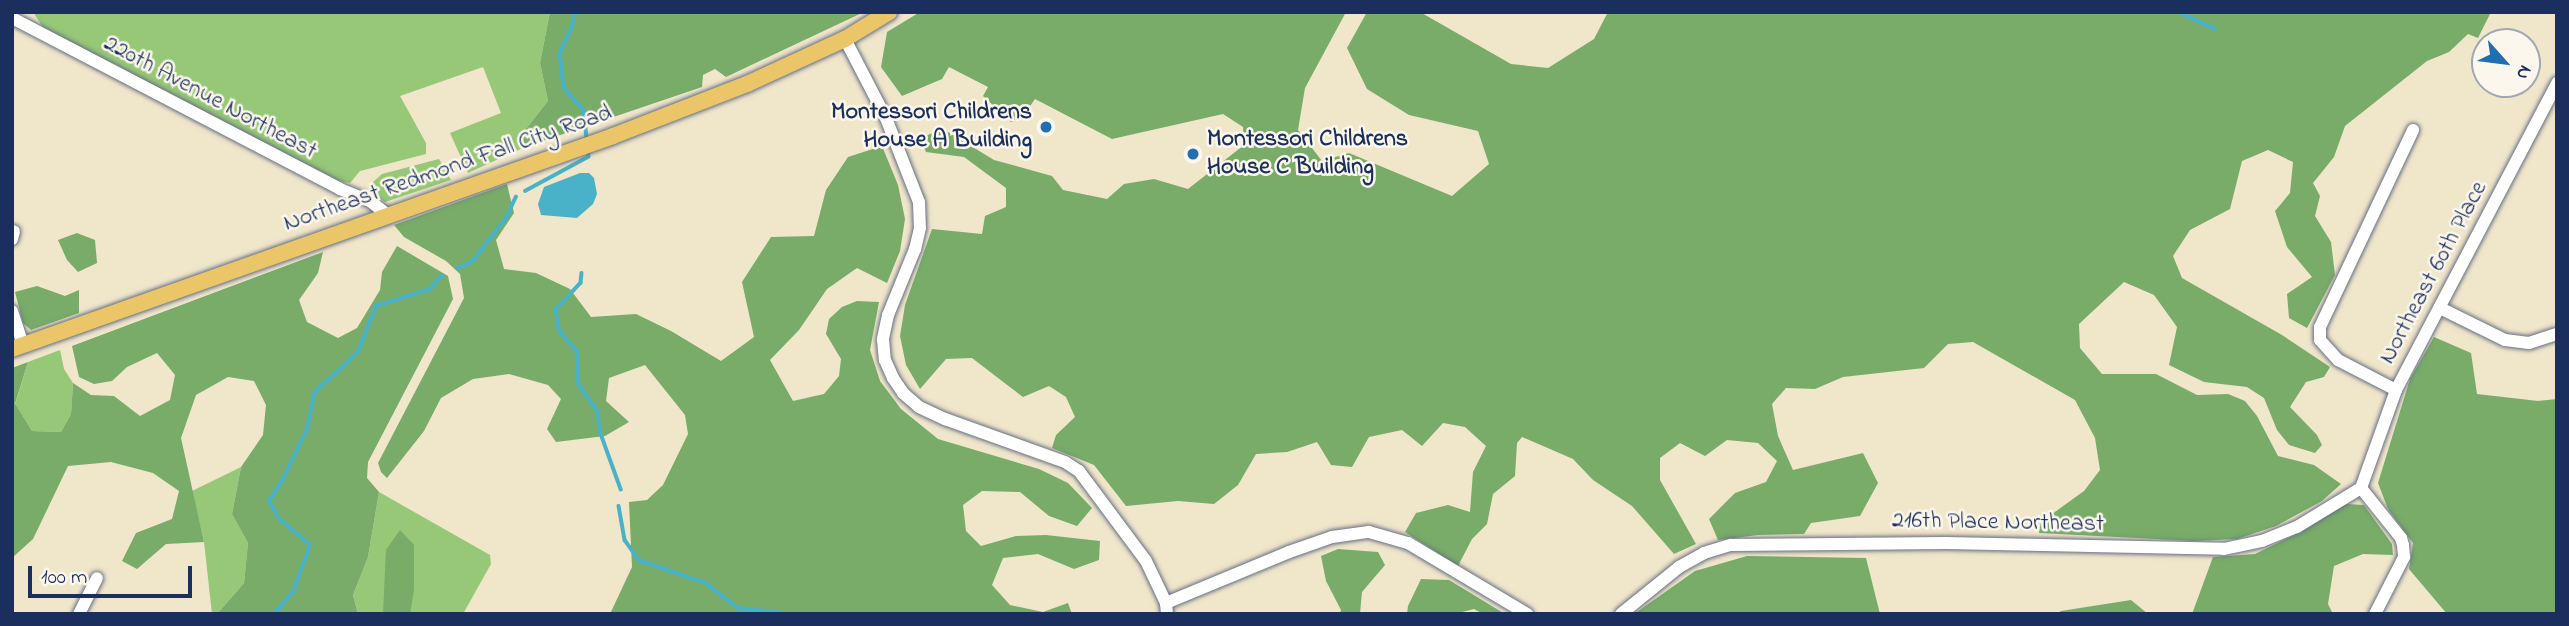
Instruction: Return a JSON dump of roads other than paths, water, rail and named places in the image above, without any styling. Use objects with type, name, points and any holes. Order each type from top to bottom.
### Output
[{"type":"main road","name":"Northeast Redmond Fall City Road","points":[[18,347],[593,142],[747,83],[845,40],[889,12]]},
{"type":"street","points":[[26,12],[30,27]]},
{"type":"street","name":"220th Avenue Northeast","points":[[12,18],[340,189],[370,201],[388,215]]},
{"type":"street","points":[[845,40],[886,118],[919,202],[920,228],[915,249],[888,315],[883,339],[886,360],[893,378],[903,393],[919,407],[1065,462],[1079,471],[1146,561],[1167,608],[1289,552],[1332,537],[1368,532],[1408,543],[1527,614]]},
{"type":"street","name":"Northeast 60th Place","points":[[2361,488],[2396,390],[2557,83]]},
{"type":"street","points":[[2396,390],[2338,360],[2320,340],[2320,327],[2413,130]]},
{"type":"street","points":[[2440,309],[2505,340],[2529,343],[2557,334]]},
{"type":"street","points":[[12,311],[18,347]]},
{"type":"street","points":[[2361,488],[2403,545],[2404,557],[2375,614]]},
{"type":"street","name":"216th Place Northeast","points":[[1621,614],[1679,567],[1704,553],[1731,545],[1954,543],[2224,549],[2262,541],[2297,527],[2361,488]]},
{"type":"street","points":[[79,614],[97,578]]},
{"type":"water","points":[[580,173],[589,173],[594,178],[597,194],[593,204],[577,218],[541,215],[538,204],[544,187]]},
{"type":"waterway","points":[[576,12],[560,54],[564,88],[584,110],[587,139]]},
{"type":"waterway","points":[[2179,12],[2215,29]]},
{"type":"waterway","points":[[525,191],[588,157],[589,150]]},
{"type":"waterway","points":[[458,268],[472,262],[506,218],[516,197]]},
{"type":"waterway","points":[[582,273],[581,283],[556,310],[560,332],[577,350],[579,384],[598,412],[600,431],[621,489]]},
{"type":"waterway","points":[[274,614],[293,592],[310,545],[279,519],[269,501],[282,481],[307,429],[315,392],[358,352],[376,306],[430,289],[442,275]]},
{"type":"waterway","points":[[619,506],[625,540],[639,560],[706,583],[738,608],[794,614]]},
{"type":"place","name":"Montessori Childrens House A Building","points":[[1046,127]]},
{"type":"place","name":"Montessori Childrens House C Building","points":[[1193,154]]}]
